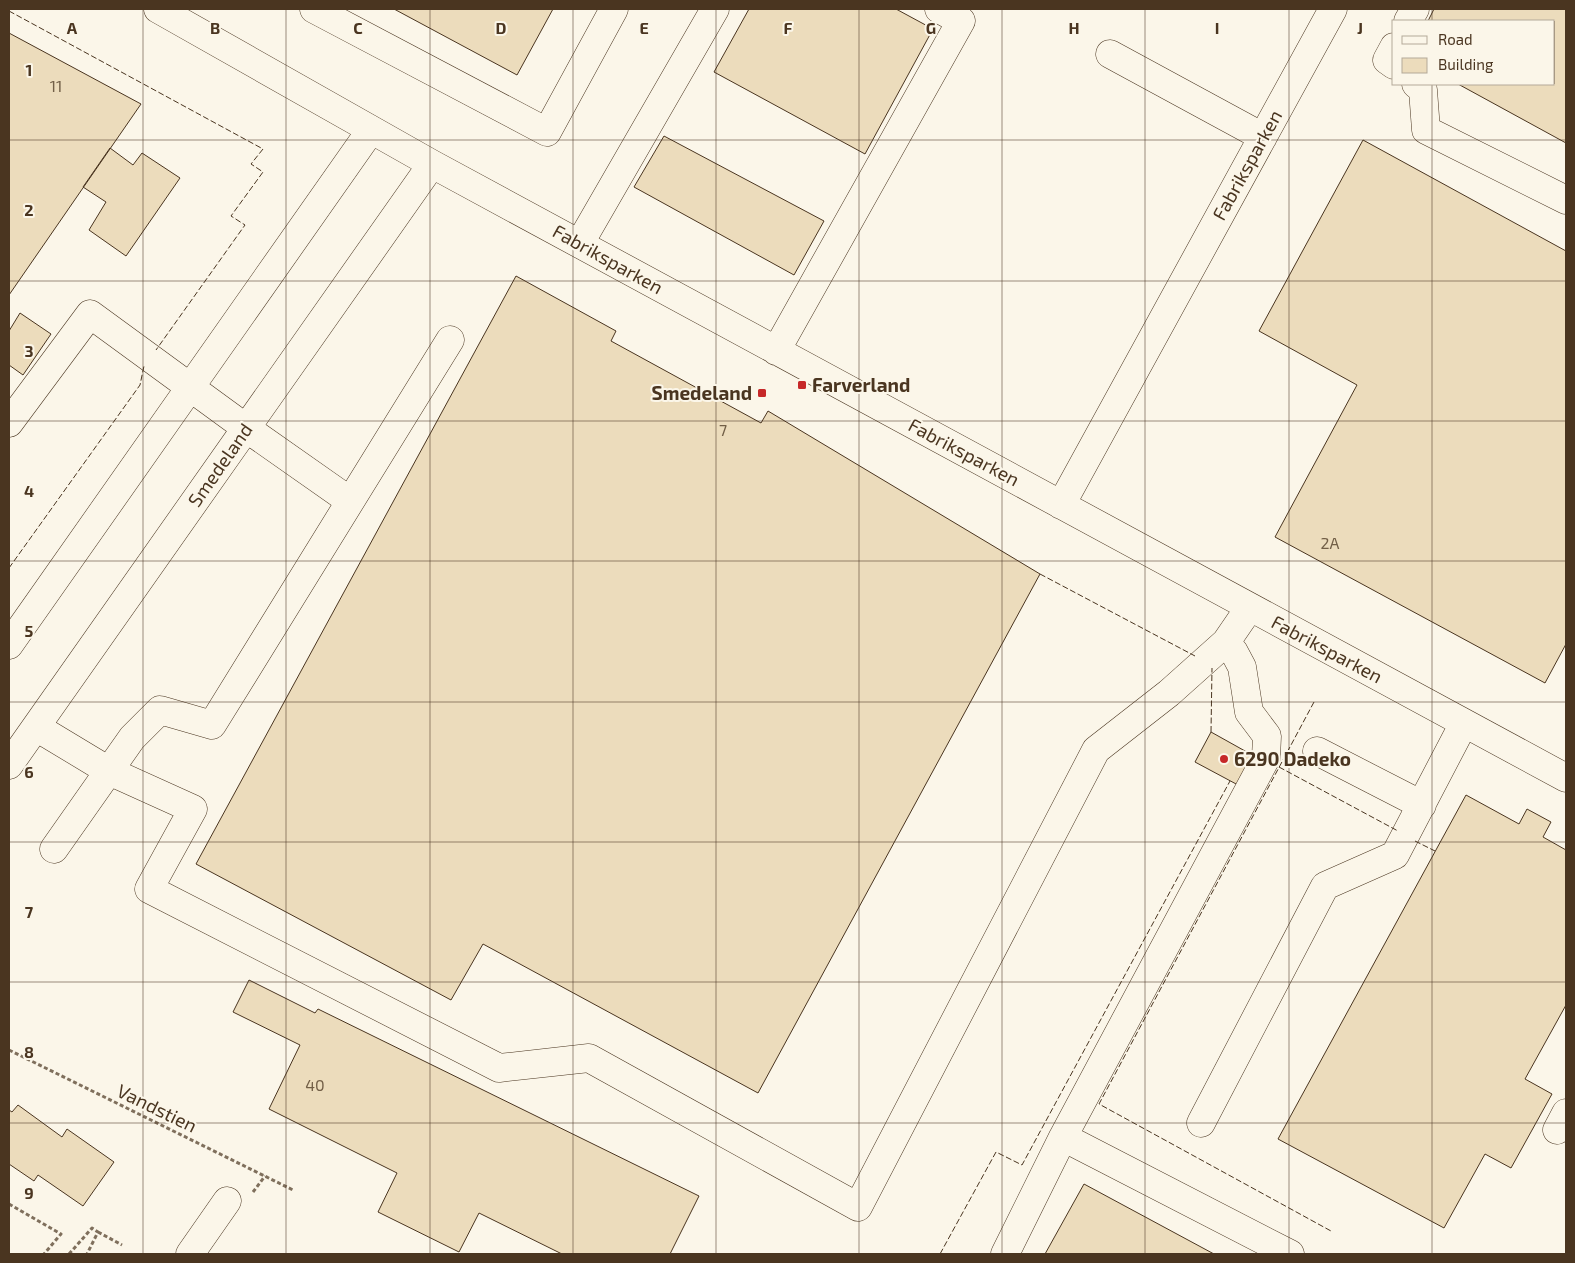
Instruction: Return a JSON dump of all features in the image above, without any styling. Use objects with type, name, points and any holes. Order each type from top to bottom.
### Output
[{"type":"street","name":"Fabriksparken","points":[[158,9],[432,164],[1566,778]]},
{"type":"street","points":[[314,9],[547,132],[614,9]]},
{"type":"street","points":[[580,243],[715,9]]},
{"type":"street","points":[[776,350],[961,21],[939,9]]},
{"type":"street","name":"Fabriksparken","points":[[1061,505],[1333,9]]},
{"type":"street","points":[[1409,20],[1415,9]]},
{"type":"street","points":[[1392,51],[1387,60],[1392,64]]},
{"type":"street","points":[[1110,54],[1263,137]]},
{"type":"street","points":[[1417,85],[1423,90],[1426,130],[1566,200]]},
{"type":"street","points":[[9,646],[371,130]]},
{"type":"street","name":"Smedeland","points":[[9,765],[432,164]]},
{"type":"street","points":[[9,423],[90,314],[350,501]]},
{"type":"street","points":[[54,849],[132,738],[160,710],[212,725],[450,340]]},
{"type":"street","points":[[36,727],[109,771],[193,809],[149,889],[498,1068],[589,1058],[858,1207],[1096,750],[1169,693],[1226,642],[1250,607]]},
{"type":"street","points":[[1005,1254],[1062,1137],[1266,758],[1267,736],[1249,712],[1242,667],[1226,642]]},
{"type":"street","points":[[1201,1124],[1325,886],[1395,855],[1464,723]]},
{"type":"street","points":[[1317,750],[1422,804]]},
{"type":"street","points":[[1062,1137],[1290,1254]]},
{"type":"street","points":[[190,1254],[227,1201]]},
{"type":"path","name":"Vandstien","points":[[9,1050],[293,1190]]},
{"type":"path","points":[[9,1204],[61,1234],[44,1254]]},
{"type":"path","points":[[69,1254],[92,1228],[122,1245]]},
{"type":"path","points":[[87,1254],[98,1232]]},
{"type":"building","points":[[394,9],[553,9],[517,75]]},
{"type":"building","points":[[749,9],[896,9],[933,29],[865,154],[714,72]]},
{"type":"building","points":[[1434,9],[1566,9],[1566,143],[1460,85],[1555,85],[1555,20],[1428,20]]},
{"type":"building","points":[[9,33],[141,104],[9,295]]},
{"type":"building","points":[[664,136],[824,221],[794,275],[634,187]]},
{"type":"building","points":[[1363,140],[1566,251],[1566,644],[1545,683],[1275,537],[1357,385],[1259,331]]},
{"type":"building","points":[[110,148],[133,165],[142,153],[180,178],[126,256],[89,230],[106,202],[83,187]]},
{"type":"building","points":[[516,276],[616,331],[611,341],[761,423],[768,411],[1040,574],[758,1093],[483,944],[451,1000],[196,864]]},
{"type":"building","points":[[20,313],[51,334],[23,375],[9,365],[9,331]]},
{"type":"building","name":"6290 Dadeko","points":[[1211,732],[1254,756],[1238,785],[1195,762]]},
{"type":"building","points":[[1466,795],[1519,824],[1527,809],[1551,822],[1543,837],[1566,850],[1566,1005],[1525,1079],[1552,1094],[1511,1168],[1485,1154],[1444,1228],[1278,1139]]},
{"type":"building","points":[[249,980],[315,1013],[318,1009],[699,1196],[670,1254],[562,1254],[479,1213],[459,1252],[378,1212],[397,1173],[269,1109],[300,1045],[233,1012]]},
{"type":"building","points":[[18,1105],[62,1137],[67,1129],[114,1162],[83,1206],[38,1175],[34,1181],[9,1164],[9,1110],[12,1112]]},
{"type":"building","points":[[1084,1184],[1214,1254],[1045,1254]]},
{"type":"fence","points":[[9,11],[263,149],[251,164],[263,172],[231,216],[245,225],[156,350]]},
{"type":"fence","points":[[9,568],[140,385],[144,366]]},
{"type":"fence","points":[[1040,574],[1195,656]]},
{"type":"fence","points":[[1211,732],[1212,668]]},
{"type":"fence","points":[[1314,702],[1099,1104],[1331,1231]]},
{"type":"fence","points":[[1279,767],[1398,831]]},
{"type":"fence","points":[[940,1254],[996,1152],[1022,1165],[1230,781]]},
{"type":"fence","points":[[1415,841],[1435,851]]},
{"type":"place","name":"Farverland","points":[[802,385]]},
{"type":"place","name":"Smedeland","points":[[762,393]]},
{"type":"place","name":"6290 Dadeko","points":[[1224,759]]}]
